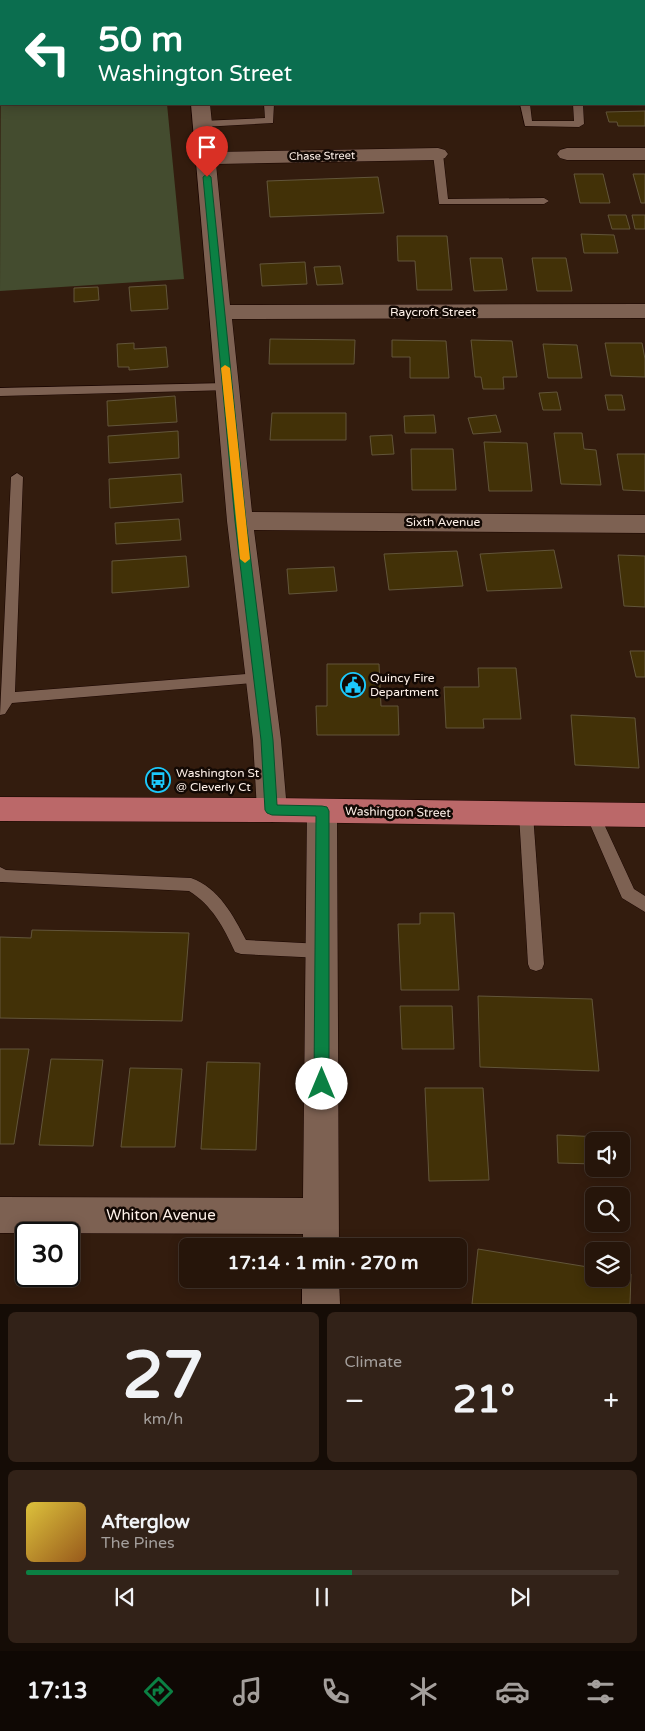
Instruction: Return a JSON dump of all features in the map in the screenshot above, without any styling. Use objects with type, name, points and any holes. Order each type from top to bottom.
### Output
[{"type":"main road","name":"Washington Street","points":[[0,809],[272,810],[645,815]]},
{"type":"street","points":[[201,114],[240,521],[267,740],[272,810]]},
{"type":"street","name":"Chase Street","points":[[205,158],[438,154]]},
{"type":"street","points":[[567,154],[645,154]]},
{"type":"street","name":"Raycroft Street","points":[[220,312],[645,311]]},
{"type":"street","name":"Sixth Avenue","points":[[240,521],[645,524]]},
{"type":"street","points":[[321,1231],[322,811]]},
{"type":"street","name":"Whiton Avenue","points":[[0,1215],[321,1231]]},
{"type":"street","points":[[321,1288],[321,1304]]},
{"type":"lane","points":[[201,114],[270,120],[269,105]]},
{"type":"lane","points":[[525,105],[528,124],[579,124],[578,105]]},
{"type":"lane","points":[[438,154],[443,202],[544,201]]},
{"type":"lane","points":[[0,392],[227,387]]},
{"type":"lane","points":[[0,710],[8,698],[17,477]]},
{"type":"lane","points":[[8,698],[260,678]]},
{"type":"lane","points":[[526,814],[536,964]]},
{"type":"lane","points":[[593,815],[628,893],[645,905]]},
{"type":"lane","points":[[0,872],[2,876],[191,885],[204,892],[225,915],[241,948],[322,951]]},
{"type":"green space","points":[[1,105],[167,105],[184,279],[0,291]]},
{"type":"building","points":[[645,111],[645,126],[618,126],[617,122],[609,122],[606,112]]},
{"type":"building","points":[[574,174],[603,174],[610,203],[580,203]]},
{"type":"building","points":[[633,174],[645,174],[645,203],[641,203]]},
{"type":"building","points":[[378,177],[384,213],[270,217],[267,181]]},
{"type":"building","points":[[608,215],[626,215],[630,229],[612,229]]},
{"type":"building","points":[[632,215],[645,215],[645,229],[635,229]]},
{"type":"building","points":[[581,234],[614,235],[618,253],[584,253]]},
{"type":"building","points":[[397,236],[447,236],[452,290],[417,290],[415,261],[398,261]]},
{"type":"building","points":[[470,258],[502,258],[507,290],[474,291]]},
{"type":"building","points":[[532,258],[566,258],[572,291],[537,291]]},
{"type":"building","points":[[305,262],[307,284],[262,286],[260,264]]},
{"type":"building","points":[[340,266],[343,284],[317,285],[314,267]]},
{"type":"building","points":[[166,285],[168,309],[131,311],[129,287]]},
{"type":"building","points":[[98,287],[99,300],[74,302],[74,288]]},
{"type":"building","points":[[270,339],[355,340],[354,364],[269,364]]},
{"type":"building","points":[[392,340],[446,341],[449,378],[410,378],[410,357],[392,357]]},
{"type":"building","points":[[471,340],[512,341],[517,377],[503,377],[504,389],[483,389],[481,377],[475,377]]},
{"type":"building","points":[[134,343],[134,349],[166,347],[168,367],[129,370],[129,367],[118,367],[117,344]]},
{"type":"building","points":[[605,343],[642,343],[645,359],[645,377],[611,376]]},
{"type":"building","points":[[543,344],[577,345],[582,378],[548,378]]},
{"type":"building","points":[[557,392],[561,410],[543,410],[539,393]]},
{"type":"building","points":[[605,395],[622,395],[625,410],[608,410]]},
{"type":"building","points":[[175,396],[177,422],[108,426],[107,401]]},
{"type":"building","points":[[272,413],[346,413],[346,440],[270,440]]},
{"type":"building","points":[[434,415],[436,433],[405,433],[404,416]]},
{"type":"building","points":[[496,415],[501,432],[473,434],[468,418]]},
{"type":"building","points":[[178,431],[179,458],[109,463],[108,436]]},
{"type":"building","points":[[554,433],[582,433],[584,449],[596,450],[601,485],[561,484]]},
{"type":"building","points":[[392,435],[394,454],[372,455],[370,436]]},
{"type":"building","points":[[484,442],[527,443],[532,491],[489,491]]},
{"type":"building","points":[[411,449],[453,449],[456,490],[412,490]]},
{"type":"building","points":[[617,454],[645,454],[645,491],[623,490]]},
{"type":"building","points":[[181,474],[183,502],[110,508],[109,479]]},
{"type":"building","points":[[179,519],[181,540],[116,544],[115,523]]},
{"type":"building","points":[[554,550],[562,588],[487,591],[480,554]]},
{"type":"building","points":[[457,551],[463,586],[389,590],[384,554]]},
{"type":"building","points":[[618,555],[645,556],[645,607],[624,606]]},
{"type":"building","points":[[186,556],[189,587],[112,593],[112,561]]},
{"type":"building","points":[[334,567],[337,591],[289,594],[287,569]]},
{"type":"building","points":[[630,651],[645,651],[645,677],[636,677]]},
{"type":"building","name":"Quincy Fire Department","points":[[327,664],[379,664],[381,706],[398,706],[399,735],[317,735],[316,706],[327,706]]},
{"type":"building","points":[[478,668],[516,668],[521,719],[483,719],[484,728],[446,728],[444,687],[479,687]]},
{"type":"building","points":[[571,715],[635,718],[639,768],[575,765]]},
{"type":"building","points":[[420,913],[454,913],[459,990],[401,990],[398,924],[420,924]]},
{"type":"building","points":[[32,930],[189,933],[182,1021],[0,1018],[0,937],[31,938]]},
{"type":"building","points":[[478,996],[592,999],[599,1071],[480,1067]]},
{"type":"building","points":[[400,1006],[452,1006],[454,1049],[402,1049]]},
{"type":"building","points":[[0,1049],[29,1049],[14,1144],[0,1144]]},
{"type":"building","points":[[51,1059],[103,1060],[93,1146],[39,1145]]},
{"type":"building","points":[[207,1062],[260,1063],[256,1150],[201,1149]]},
{"type":"building","points":[[130,1068],[182,1069],[175,1147],[121,1147]]},
{"type":"building","points":[[425,1088],[483,1088],[489,1180],[429,1181]]},
{"type":"building","points":[[557,1135],[585,1136],[585,1164],[558,1163]]},
{"type":"building","points":[[478,1249],[585,1267],[585,1287],[630,1287],[631,1274],[630,1304],[472,1304]]},
{"type":"slow traffic","points":[[225,368],[245,559]]},
{"type":"place","name":"Quincy Fire Department","points":[[353,685]]},
{"type":"place","name":"Washington St @ Cleverly Ct","points":[[158,780]]},
{"type":"route","points":[[207,177],[240,521],[267,740],[272,810],[322,811],[322,1084]]}]
